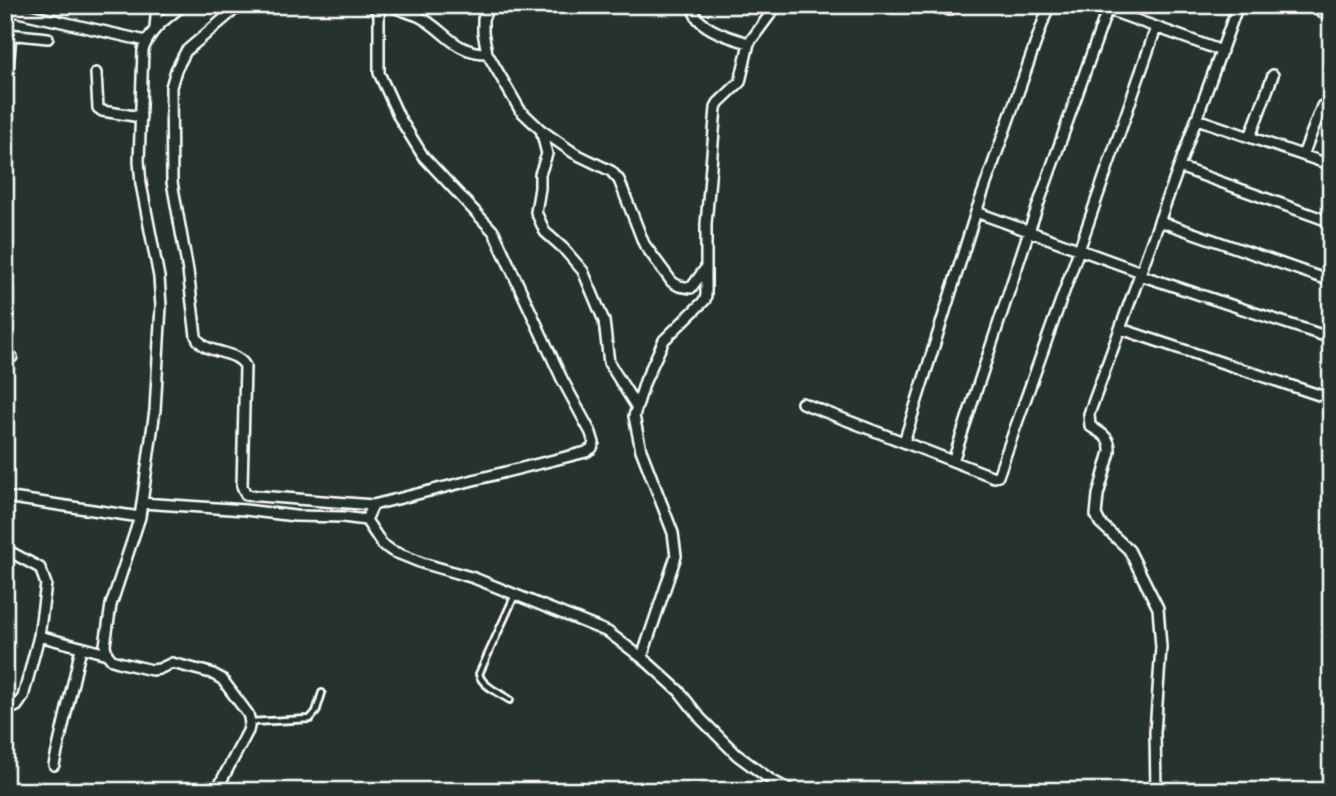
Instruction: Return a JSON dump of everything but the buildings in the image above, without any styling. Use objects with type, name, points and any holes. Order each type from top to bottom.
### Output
[{"type":"street","points":[[155,28],[157,5]]},
{"type":"street","points":[[183,5],[155,28],[143,50],[139,161],[159,277],[161,306],[155,410],[141,517],[111,605],[105,645],[112,660],[152,670],[172,663],[217,675],[242,704],[250,722],[248,731],[216,791]]},
{"type":"street","points":[[240,5],[186,51],[176,70],[171,88],[172,182],[188,271],[195,336],[206,347],[243,362],[242,486],[246,495],[373,505],[586,452],[594,443],[494,232],[423,156],[399,117],[379,73],[379,14],[373,5]]},
{"type":"street","points":[[393,5],[419,16],[464,50],[487,53]]},
{"type":"street","points":[[419,16],[424,5]]},
{"type":"street","points":[[489,5],[483,19],[487,53],[520,110],[541,130],[574,153],[615,174],[644,244],[672,282],[691,288],[705,268]]},
{"type":"street","points":[[692,5],[698,19],[704,24],[749,43]]},
{"type":"street","points":[[642,657],[676,556],[673,533],[639,445],[634,419],[636,406],[664,340],[705,300],[706,224],[716,108],[740,82],[749,43],[777,5]]},
{"type":"street","points":[[904,442],[976,212],[1049,5]]},
{"type":"street","points":[[1095,5],[1222,51]]},
{"type":"street","points":[[1156,791],[1161,647],[1158,608],[1129,550],[1100,523],[1096,515],[1110,445],[1107,437],[1090,426],[1089,414],[1238,5]]},
{"type":"street","points":[[1310,5],[1331,18]]},
{"type":"street","points":[[5,9],[146,41]]},
{"type":"street","points":[[953,461],[1029,231],[1107,10]]},
{"type":"street","points":[[802,403],[994,477],[998,476],[1157,28]]},
{"type":"street","points":[[5,104],[8,34],[48,38]]},
{"type":"street","points":[[96,73],[97,108],[141,117]]},
{"type":"street","points":[[1250,137],[1273,75]]},
{"type":"street","points":[[1303,155],[1322,106]]},
{"type":"street","points":[[1196,119],[1331,165]]},
{"type":"street","points":[[541,130],[547,154],[541,170],[536,212],[544,232],[565,249],[583,271],[604,321],[609,363],[636,406]]},
{"type":"street","points":[[1179,167],[1331,222]]},
{"type":"street","points":[[976,212],[1141,273],[1331,338]]},
{"type":"street","points":[[1159,221],[1331,281]]},
{"type":"street","points":[[1121,328],[1322,396]]},
{"type":"street","points":[[5,497],[141,517]]},
{"type":"street","points":[[142,503],[366,520],[382,544],[392,551],[474,578],[608,632],[642,657],[679,691],[701,719],[737,755],[791,791]]},
{"type":"street","points":[[366,520],[373,505]]},
{"type":"street","points":[[5,549],[40,568],[46,584],[39,636],[23,697],[17,706],[5,711]]},
{"type":"street","points":[[39,636],[107,654]]},
{"type":"street","points":[[54,765],[81,648]]},
{"type":"lane","points":[[510,700],[483,682],[479,674],[515,595]]},
{"type":"lane","points":[[250,722],[310,719],[316,712],[322,693]]}]
